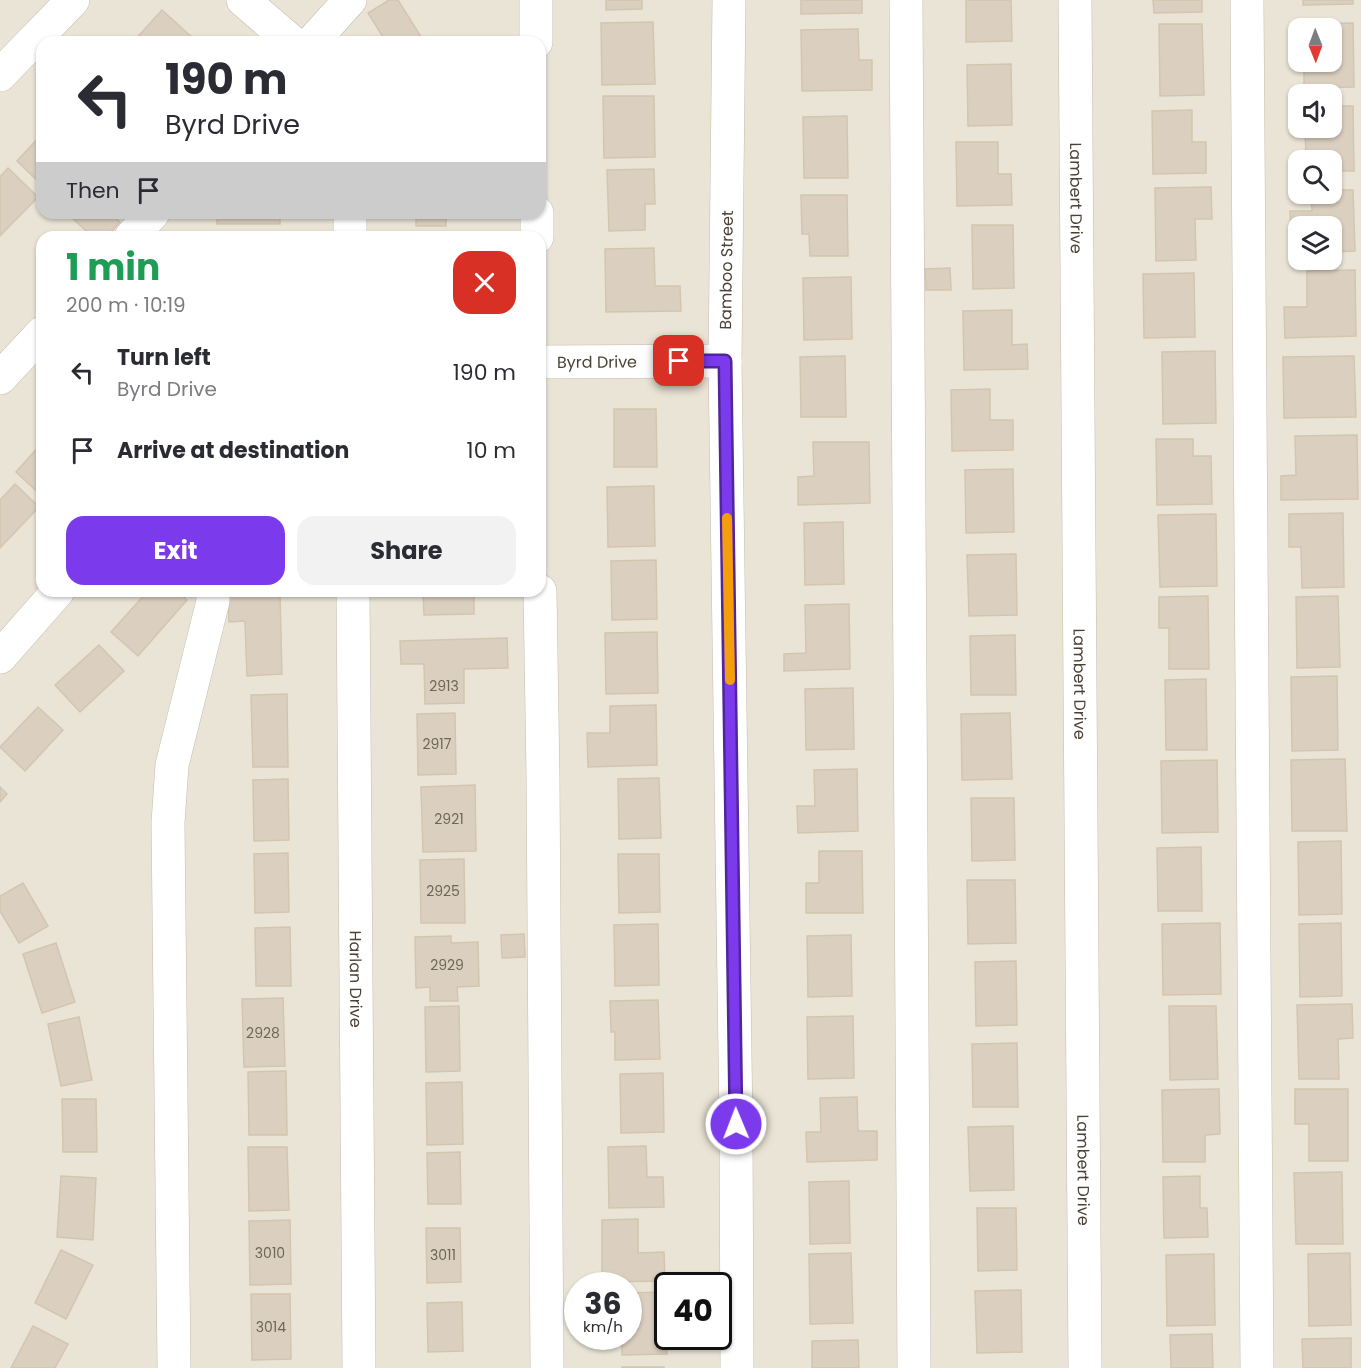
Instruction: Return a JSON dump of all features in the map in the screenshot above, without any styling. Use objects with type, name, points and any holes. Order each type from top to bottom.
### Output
[{"type":"street","points":[[38,36],[74,0]]},
{"type":"street","points":[[243,0],[285,36]]},
{"type":"street","points":[[317,36],[350,0]]},
{"type":"street","points":[[536,0],[536,36]]},
{"type":"street","name":"Bamboo Street","points":[[729,0],[725,361],[737,1368]]},
{"type":"street","points":[[906,0],[914,1368]]},
{"type":"street","name":"Lambert Drive","points":[[1075,0],[1085,1368]]},
{"type":"street","points":[[1247,0],[1257,1368]]},
{"type":"street","points":[[0,75],[36,39]]},
{"type":"street","points":[[136,231],[148,219]]},
{"type":"street","points":[[0,378],[36,339]]},
{"type":"street","name":"Byrd Drive","points":[[546,362],[725,361]]},
{"type":"street","points":[[0,657],[53,597]]},
{"type":"street","points":[[174,1368],[168,823],[172,765],[213,597]]},
{"type":"street","name":"Harlan Drive","points":[[353,597],[359,1368]]},
{"type":"street","points":[[540,597],[547,1368]]},
{"type":"shaded area","points":[[0,0],[1361,0],[1361,1368],[0,1368]]},
{"type":"building","points":[[389,0],[398,0],[420,36],[382,36],[368,13]]},
{"type":"building","points":[[606,0],[642,0],[642,9],[606,10]]},
{"type":"building","points":[[801,0],[862,0],[862,13],[801,14]]},
{"type":"building","points":[[966,0],[1011,0],[1012,41],[966,42]]},
{"type":"building","points":[[1153,0],[1202,0],[1202,12],[1154,13]]},
{"type":"building","points":[[1303,0],[1353,0],[1353,4],[1303,5]]},
{"type":"building","points":[[162,10],[191,36],[138,36]]},
{"type":"building","points":[[653,22],[655,84],[602,85],[601,23]]},
{"type":"building","points":[[1342,23],[1353,23],[1354,87],[1342,87],[1342,84],[1304,84],[1304,72],[1342,72]]},
{"type":"building","points":[[1159,24],[1202,24],[1204,95],[1160,96]]},
{"type":"building","points":[[858,29],[859,60],[872,60],[872,90],[802,91],[801,30]]},
{"type":"building","points":[[1011,64],[1012,125],[968,126],[967,65]]},
{"type":"building","points":[[603,96],[654,96],[655,157],[604,158]]},
{"type":"building","points":[[1342,106],[1353,106],[1354,171],[1342,171],[1342,150],[1306,150],[1305,138],[1342,138]]},
{"type":"building","points":[[1192,110],[1192,142],[1206,142],[1206,173],[1153,174],[1152,111]]},
{"type":"building","points":[[847,116],[848,178],[804,178],[803,117]]},
{"type":"building","points":[[36,140],[36,179],[17,161]]},
{"type":"building","points":[[956,142],[998,142],[998,174],[1011,174],[1012,205],[957,206]]},
{"type":"building","points":[[8,168],[36,195],[36,199],[0,236],[0,177]]},
{"type":"building","points":[[654,169],[655,204],[645,204],[645,230],[609,231],[607,170]]},
{"type":"building","points":[[1211,187],[1212,219],[1195,219],[1196,260],[1156,261],[1155,188]]},
{"type":"building","points":[[1342,190],[1353,190],[1355,251],[1342,252],[1342,216],[1290,216],[1290,211],[1312,211],[1312,204],[1342,204]]},
{"type":"building","points":[[801,195],[847,195],[848,256],[810,256],[809,234],[802,234]]},
{"type":"building","points":[[73,219],[117,219],[120,222],[112,231],[86,231]]},
{"type":"building","points":[[217,219],[280,219],[280,224],[217,224]]},
{"type":"building","points":[[416,219],[446,219],[446,226],[416,226]]},
{"type":"building","points":[[972,225],[1013,225],[1014,288],[973,289]]},
{"type":"building","points":[[654,248],[655,286],[680,286],[681,311],[606,312],[605,249]]},
{"type":"building","points":[[950,268],[951,290],[926,290],[925,269]]},
{"type":"building","points":[[1355,270],[1356,336],[1285,338],[1284,307],[1307,307],[1307,271]]},
{"type":"building","points":[[1194,273],[1195,337],[1144,338],[1143,274]]},
{"type":"building","points":[[851,277],[852,339],[804,340],[803,278]]},
{"type":"building","points":[[1012,310],[1012,345],[1027,344],[1028,369],[964,370],[963,311]]},
{"type":"building","points":[[1215,351],[1216,423],[1163,424],[1162,352]]},
{"type":"building","points":[[845,356],[846,417],[801,417],[800,357]]},
{"type":"building","points":[[1354,356],[1356,417],[1284,418],[1283,357]]},
{"type":"building","points":[[990,389],[990,420],[1013,420],[1013,450],[952,451],[951,390]]},
{"type":"building","points":[[614,409],[656,409],[657,467],[614,467]]},
{"type":"building","points":[[1357,435],[1358,499],[1281,500],[1281,476],[1296,475],[1295,436]]},
{"type":"building","points":[[1156,439],[1193,439],[1193,456],[1211,456],[1212,504],[1157,505]]},
{"type":"building","points":[[813,442],[869,442],[870,503],[798,505],[798,477],[814,476]]},
{"type":"building","points":[[36,450],[36,490],[16,472]]},
{"type":"building","points":[[1013,469],[1014,532],[966,533],[965,470]]},
{"type":"building","points":[[15,484],[36,504],[36,510],[0,548],[0,500]]},
{"type":"building","points":[[654,486],[655,546],[608,547],[607,487]]},
{"type":"building","points":[[1343,513],[1344,587],[1302,588],[1301,547],[1289,547],[1289,514]]},
{"type":"building","points":[[1216,514],[1217,586],[1160,587],[1158,515]]},
{"type":"building","points":[[843,522],[844,584],[805,585],[804,523]]},
{"type":"building","points":[[1016,554],[1017,615],[969,616],[967,555]]},
{"type":"building","points":[[656,560],[657,619],[612,620],[611,561]]},
{"type":"building","points":[[1208,596],[1209,669],[1169,669],[1169,628],[1159,628],[1159,597]]},
{"type":"building","points":[[1338,596],[1340,667],[1297,668],[1296,597]]},
{"type":"building","points":[[143,597],[183,597],[187,600],[138,656],[111,632]]},
{"type":"building","points":[[228,597],[280,597],[282,674],[247,676],[245,621],[229,622]]},
{"type":"building","points":[[423,597],[474,597],[474,614],[424,615]]},
{"type":"building","points":[[849,604],[850,669],[784,671],[784,654],[806,653],[805,605]]},
{"type":"building","points":[[657,632],[658,693],[606,694],[605,633]]},
{"type":"building","points":[[1015,635],[1016,695],[971,695],[970,636]]},
{"type":"building","points":[[507,638],[508,668],[464,669],[464,703],[425,704],[424,664],[401,664],[400,641]]},
{"type":"building","points":[[99,645],[124,671],[80,712],[55,685]]},
{"type":"building","points":[[1337,676],[1338,750],[1292,751],[1291,677]]},
{"type":"building","points":[[1206,679],[1207,750],[1166,750],[1165,680]]},
{"type":"building","points":[[853,688],[854,749],[806,750],[805,689]]},
{"type":"building","points":[[287,694],[288,767],[253,767],[251,695]]},
{"type":"building","points":[[656,705],[657,765],[588,767],[587,733],[610,733],[610,706]]},
{"type":"building","points":[[38,707],[63,730],[25,771],[0,747]]},
{"type":"building","points":[[455,713],[456,774],[418,775],[417,714]]},
{"type":"building","points":[[1010,713],[1012,779],[962,780],[961,714]]},
{"type":"building","points":[[1345,759],[1347,831],[1292,831],[1291,760]]},
{"type":"building","points":[[1217,760],[1218,832],[1162,833],[1161,761]]},
{"type":"building","points":[[857,769],[858,831],[798,833],[797,806],[815,806],[814,770]]},
{"type":"building","points":[[659,778],[661,838],[619,839],[618,779]]},
{"type":"building","points":[[288,779],[289,840],[254,841],[253,780]]},
{"type":"building","points":[[475,785],[476,851],[423,852],[421,787]]},
{"type":"building","points":[[0,787],[7,794],[0,802]]},
{"type":"building","points":[[971,798],[1014,798],[1015,860],[972,861]]},
{"type":"building","points":[[1341,841],[1342,914],[1299,915],[1298,842]]},
{"type":"building","points":[[1201,847],[1202,911],[1158,911],[1157,848]]},
{"type":"building","points":[[819,851],[862,851],[863,913],[806,913],[806,883],[819,883]]},
{"type":"building","points":[[288,853],[289,912],[255,913],[254,854]]},
{"type":"building","points":[[618,854],[659,854],[660,912],[619,913]]},
{"type":"building","points":[[464,859],[465,923],[421,923],[420,860]]},
{"type":"building","points":[[967,880],[1015,880],[1016,943],[968,944]]},
{"type":"building","points":[[23,883],[48,926],[19,943],[0,911],[0,896]]},
{"type":"building","points":[[1220,923],[1221,994],[1163,995],[1162,924]]},
{"type":"building","points":[[1341,923],[1342,996],[1300,997],[1299,924]]},
{"type":"building","points":[[658,924],[659,985],[615,986],[614,925]]},
{"type":"building","points":[[290,927],[291,986],[256,986],[255,928]]},
{"type":"building","points":[[524,934],[525,957],[502,958],[501,935]]},
{"type":"building","points":[[851,935],[852,996],[808,997],[807,936]]},
{"type":"building","points":[[451,936],[451,943],[478,942],[479,986],[457,987],[458,1001],[430,1001],[430,987],[416,988],[415,937]]},
{"type":"building","points":[[56,943],[75,1002],[42,1013],[23,954]]},
{"type":"building","points":[[1016,961],[1017,1025],[976,1026],[975,962]]},
{"type":"building","points":[[283,998],[285,1066],[244,1067],[242,999]]},
{"type":"building","points":[[658,1000],[660,1059],[615,1060],[615,1032],[611,1032],[610,1001]]},
{"type":"building","points":[[1352,1004],[1353,1038],[1338,1039],[1339,1079],[1299,1079],[1297,1005]]},
{"type":"building","points":[[459,1006],[460,1071],[426,1072],[425,1007]]},
{"type":"building","points":[[1169,1006],[1216,1006],[1218,1079],[1170,1080]]},
{"type":"building","points":[[853,1016],[854,1078],[808,1079],[807,1017]]},
{"type":"building","points":[[79,1017],[92,1080],[61,1086],[48,1024]]},
{"type":"building","points":[[1017,1043],[1018,1107],[973,1107],[972,1044]]},
{"type":"building","points":[[286,1071],[287,1135],[249,1135],[248,1072]]},
{"type":"building","points":[[663,1073],[664,1132],[621,1133],[620,1074]]},
{"type":"building","points":[[462,1082],[463,1144],[427,1145],[426,1083]]},
{"type":"building","points":[[1219,1089],[1220,1134],[1205,1135],[1205,1162],[1163,1162],[1162,1090]]},
{"type":"building","points":[[1295,1089],[1348,1089],[1348,1161],[1309,1161],[1309,1124],[1295,1124]]},
{"type":"building","points":[[857,1097],[858,1131],[877,1131],[877,1160],[807,1162],[806,1132],[821,1132],[820,1098]]},
{"type":"building","points":[[62,1099],[96,1099],[97,1152],[63,1152]]},
{"type":"building","points":[[1013,1126],[1014,1190],[970,1191],[968,1127]]},
{"type":"building","points":[[646,1146],[647,1177],[663,1177],[664,1207],[609,1208],[608,1147]]},
{"type":"building","points":[[248,1147],[287,1147],[289,1210],[249,1211]]},
{"type":"building","points":[[460,1152],[461,1204],[428,1204],[427,1153]]},
{"type":"building","points":[[1342,1172],[1343,1244],[1296,1244],[1294,1173]]},
{"type":"building","points":[[61,1176],[96,1178],[93,1240],[57,1237]]},
{"type":"building","points":[[1200,1176],[1200,1208],[1207,1208],[1208,1237],[1164,1238],[1163,1177]]},
{"type":"building","points":[[849,1181],[850,1243],[810,1244],[809,1182]]},
{"type":"building","points":[[977,1208],[1016,1208],[1017,1270],[978,1271]]},
{"type":"building","points":[[638,1219],[638,1253],[664,1252],[665,1272],[654,1272],[654,1281],[642,1281],[642,1272],[602,1272],[602,1220]]},
{"type":"building","points":[[290,1220],[291,1284],[250,1285],[249,1221]]},
{"type":"building","points":[[426,1228],[460,1228],[461,1282],[427,1283]]},
{"type":"building","points":[[61,1250],[93,1265],[66,1319],[35,1303]]},
{"type":"building","points":[[851,1253],[853,1323],[810,1324],[809,1254]]},
{"type":"building","points":[[1350,1253],[1351,1325],[1309,1326],[1308,1254]]},
{"type":"building","points":[[1214,1254],[1215,1325],[1167,1326],[1166,1255]]},
{"type":"building","points":[[1021,1290],[1022,1352],[977,1353],[975,1291]]},
{"type":"building","points":[[654,1292],[654,1350],[667,1350],[667,1354],[622,1355],[622,1350],[642,1350],[642,1293]]},
{"type":"building","points":[[251,1294],[290,1294],[291,1359],[252,1360]]},
{"type":"building","points":[[462,1302],[463,1351],[428,1352],[427,1303]]},
{"type":"building","points":[[33,1326],[68,1344],[55,1368],[11,1368]]},
{"type":"building","points":[[1212,1334],[1213,1368],[1171,1368],[1170,1335]]},
{"type":"building","points":[[1351,1338],[1351,1368],[1303,1368],[1302,1339]]},
{"type":"building","points":[[858,1340],[859,1368],[812,1368],[812,1341]]},
{"type":"building","points":[[664,1367],[664,1368],[622,1368]]},
{"type":"slow traffic","points":[[727,518],[730,680]]},
{"type":"route","points":[[679,361],[725,361],[736,1124]]}]
